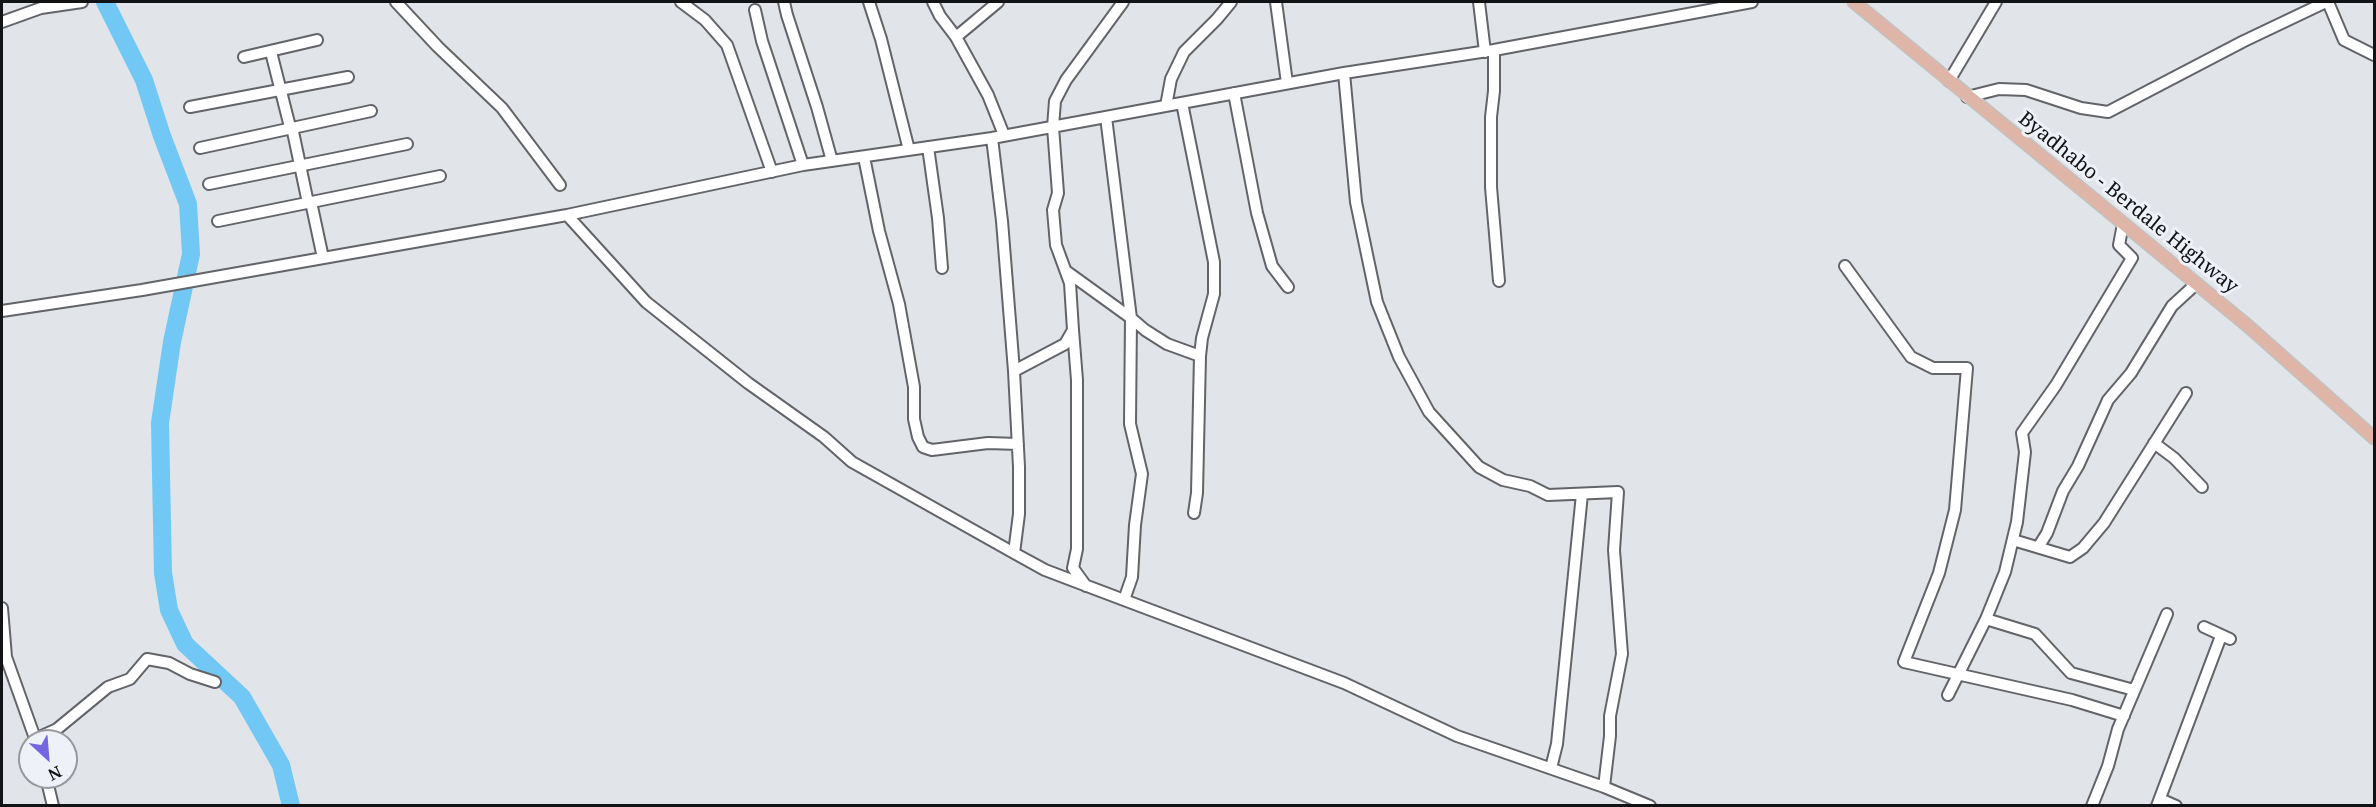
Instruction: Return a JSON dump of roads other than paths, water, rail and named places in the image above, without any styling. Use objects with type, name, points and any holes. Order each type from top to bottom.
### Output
[{"type":"main road","name":"Byadhabo - Berdale Highway","points":[[1854,2],[2247,326],[2374,438]]},
{"type":"street","points":[[2,22],[41,8],[82,2]]},
{"type":"street","points":[[396,2],[501,108],[560,185]]},
{"type":"street","points":[[681,2],[693,6],[727,45],[772,172]]},
{"type":"street","points":[[784,2],[832,161]]},
{"type":"street","points":[[869,2],[881,39],[909,150]]},
{"type":"street","points":[[933,2],[988,95],[1004,135]]},
{"type":"street","points":[[956,38],[998,2]]},
{"type":"street","points":[[1086,586],[1073,568],[1077,549],[1077,380],[1070,283],[1056,245],[1053,210],[1058,193],[1053,127],[1055,101],[1066,80],[1123,2]]},
{"type":"street","points":[[1166,106],[1171,79],[1184,52],[1231,2]]},
{"type":"street","points":[[1276,2],[1287,84]]},
{"type":"street","points":[[1479,2],[1494,91],[1491,117],[1491,186],[1499,281]]},
{"type":"street","points":[[2,311],[142,290],[567,215],[803,165],[992,138],[1344,73],[1489,51],[1752,2]]},
{"type":"street","points":[[1949,81],[1996,2]]},
{"type":"street","points":[[1967,96],[1999,89],[2026,90],[2081,108],[2108,112],[2322,2],[2344,40],[2374,55]]},
{"type":"street","points":[[755,10],[762,41],[803,165]]},
{"type":"street","points":[[244,57],[317,40]]},
{"type":"street","points":[[271,52],[323,258]]},
{"type":"street","points":[[1344,73],[1356,202],[1377,302],[1399,357],[1429,411],[1479,467],[1503,480],[1530,486],[1548,495],[1618,492],[1614,550],[1622,654],[1610,716],[1605,787]]},
{"type":"street","points":[[190,107],[348,77]]},
{"type":"street","points":[[1234,93],[1257,213],[1272,266],[1288,287]]},
{"type":"street","points":[[1182,103],[1214,262],[1214,294],[1202,338],[1200,356],[1197,493],[1194,513]]},
{"type":"street","points":[[200,148],[371,111]]},
{"type":"street","points":[[1106,117],[1131,318],[1130,424],[1142,474],[1135,525],[1132,577],[1124,600]]},
{"type":"street","points":[[992,138],[1002,221],[1018,444],[1019,514],[1014,553]]},
{"type":"street","points":[[209,184],[407,144]]},
{"type":"street","points":[[928,147],[942,268]]},
{"type":"street","points":[[864,157],[879,231],[899,304],[914,387],[914,419],[923,447],[932,450],[988,443],[1018,444]]},
{"type":"street","points":[[218,221],[440,176]]},
{"type":"street","points":[[567,215],[646,302],[748,383],[824,437],[852,462],[1045,570],[1344,683],[1457,736],[1605,787],[1650,806]]},
{"type":"street","points":[[1948,695],[1986,619],[2005,572],[2017,522],[2025,452],[2022,434],[2056,385],[2132,258],[2119,245],[2123,224]]},
{"type":"street","points":[[1845,266],[1911,357],[1933,368],[1967,368],[1955,510],[1939,573],[1905,662],[2072,700],[2124,716]]},
{"type":"street","points":[[1066,271],[1167,344],[1200,356]]},
{"type":"street","points":[[2039,546],[2047,533],[2063,491],[2078,466],[2108,400],[2130,373],[2172,306],[2196,284]]},
{"type":"street","points":[[1014,371],[1065,344],[1073,330]]},
{"type":"street","points":[[2013,540],[2070,557],[2083,548],[2104,523],[2186,393]]},
{"type":"street","points":[[2154,443],[2174,458],[2202,487]]},
{"type":"street","points":[[1551,768],[1557,744],[1582,494]]},
{"type":"street","points":[[2,609],[6,657],[31,729]]},
{"type":"street","points":[[2092,806],[2108,766],[2118,729],[2167,614]]},
{"type":"street","points":[[1986,619],[2034,634],[2071,673],[2134,690]]},
{"type":"street","points":[[2176,806],[2158,802],[2225,638],[2204,627]]},
{"type":"street","points":[[57,729],[108,687],[130,679],[147,659],[169,663],[190,674],[215,682]]},
{"type":"street","points":[[49,789],[53,806]]},
{"type":"waterway","points":[[105,2],[144,80],[188,204],[191,254],[172,342],[160,423],[163,573],[169,610],[185,644],[242,697],[281,765],[291,806]]}]
